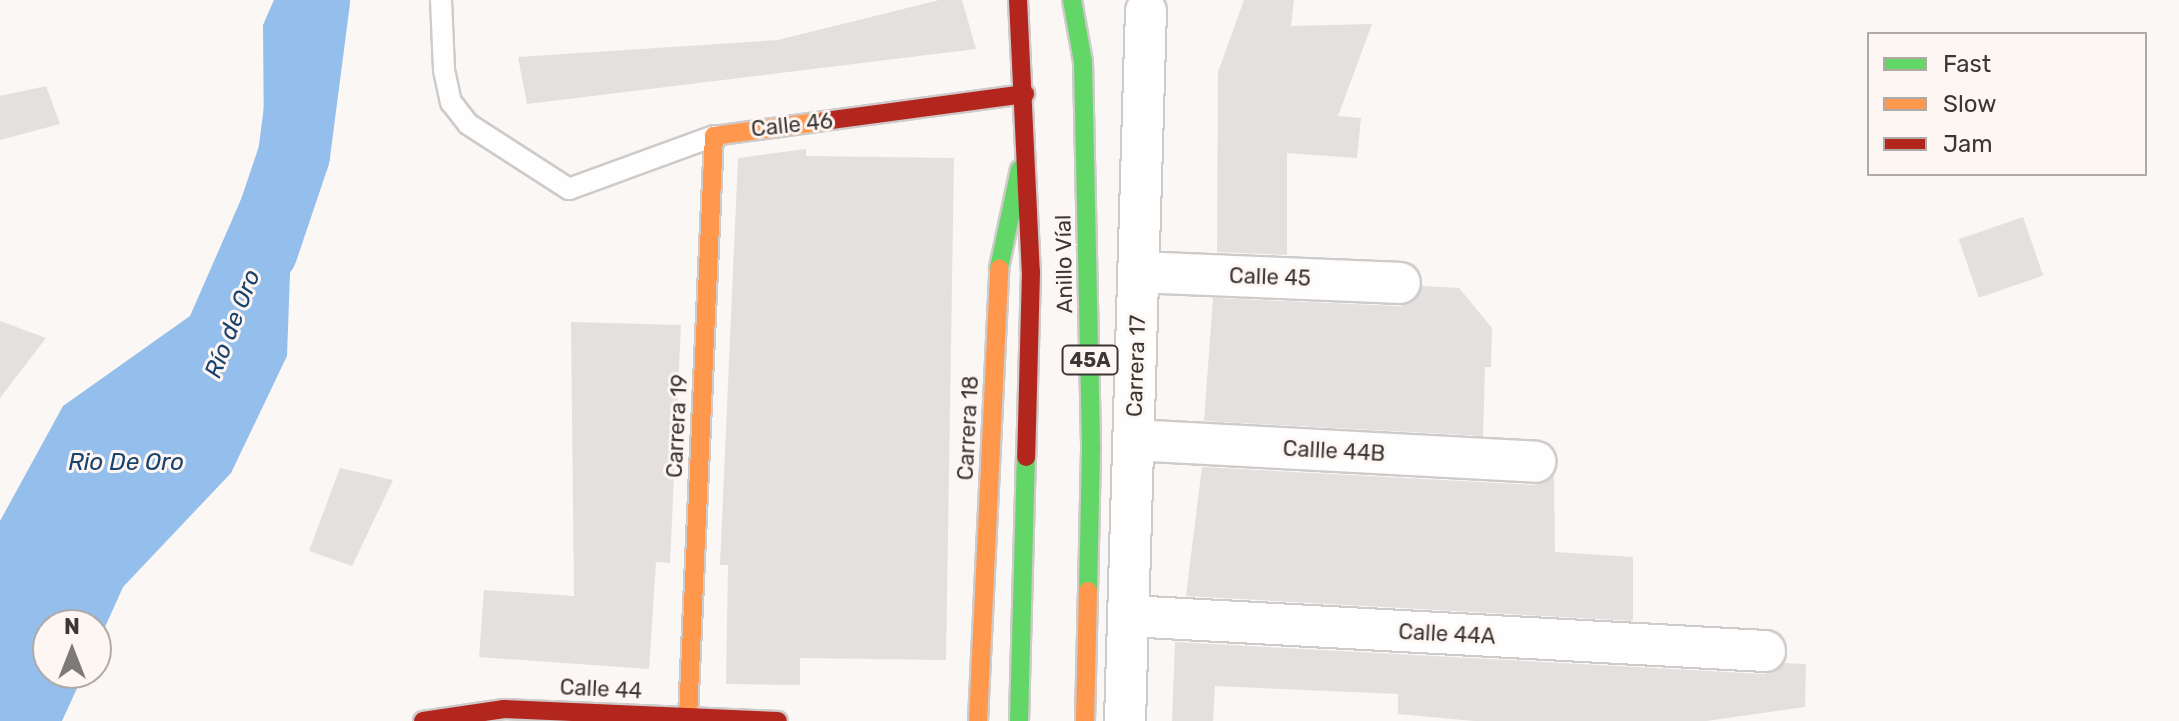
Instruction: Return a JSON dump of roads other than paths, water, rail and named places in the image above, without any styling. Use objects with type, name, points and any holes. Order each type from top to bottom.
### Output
[{"type":"main road","name":"Anillo Víal","points":[[1018,0],[1027,140],[1029,456],[1019,721]]},
{"type":"main road","name":"Anillo Víal","points":[[1072,0],[1083,62],[1086,166],[1085,721]]},
{"type":"main road","name":"Calle 46","points":[[714,136],[1025,94]]},
{"type":"main road","name":"Carrera 19","points":[[688,717],[714,136]]},
{"type":"main road","name":"Carrera 18","points":[[978,721],[1000,257],[1027,140]]},
{"type":"main road","points":[[1087,652],[1106,721]]},
{"type":"main road","name":"Calle 44","points":[[423,721],[504,709],[778,721]]},
{"type":"street","name":"Carrera 17","points":[[1125,721],[1146,11]]},
{"type":"street","name":"Calle 45","points":[[1139,272],[1400,283]]},
{"type":"street","name":"Callle 44B","points":[[1134,440],[1535,462]]},
{"type":"street","name":"Calle 44A","points":[[1129,616],[1765,651]]},
{"type":"lane","name":"Calle 46","points":[[441,0],[444,70],[451,102],[468,124],[569,189],[714,136]]},
{"type":"water","name":"Rio De Oro","points":[[274,0],[300,0],[287,356],[231,473],[123,587],[112,611],[112,609],[32,609],[32,689],[77,689],[62,721],[0,721],[0,521],[63,406],[190,316],[264,147],[263,25]]},
{"type":"waterway","name":"Río de Oro","points":[[262,250],[294,155],[314,0]]}]
